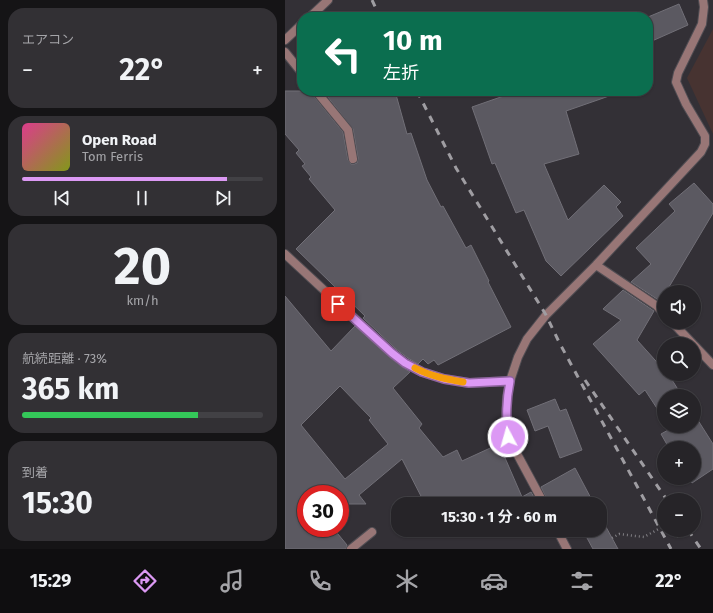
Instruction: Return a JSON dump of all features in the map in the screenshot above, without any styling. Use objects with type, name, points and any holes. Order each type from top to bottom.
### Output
[{"type":"street","points":[[315,12],[328,0]]},
{"type":"street","points":[[540,497],[508,437],[506,417],[510,381],[518,357],[527,339],[546,316],[596,265],[701,152],[705,144],[705,136],[686,104],[677,82],[678,73],[702,24],[704,7],[703,0]]},
{"type":"street","points":[[285,40],[297,29]]},
{"type":"street","points":[[285,52],[297,67]]},
{"type":"street","points":[[321,96],[347,130],[353,159]]},
{"type":"street","points":[[285,254],[392,353],[405,363],[422,372],[444,379],[469,383],[510,381]]},
{"type":"street","points":[[596,265],[657,306]]},
{"type":"street","points":[[678,329],[686,337]]},
{"type":"street","points":[[701,353],[713,365]]},
{"type":"street","points":[[351,549],[372,532]]},
{"type":"street","points":[[561,537],[567,549]]},
{"type":"path","points":[[612,538],[619,534],[644,537],[657,530]]},
{"type":"shaded area","points":[[713,29],[713,134],[687,78]]},
{"type":"building","points":[[679,4],[688,25],[653,41],[653,15]]},
{"type":"building","points":[[285,91],[297,91],[297,96],[314,96],[343,132],[348,160],[351,164],[357,163],[358,158],[353,129],[327,96],[396,96],[407,134],[411,133],[427,180],[441,207],[443,206],[466,248],[471,245],[511,327],[438,365],[434,360],[428,364],[423,359],[418,364],[396,349],[363,318],[365,316],[296,249],[335,210],[309,179],[311,177],[302,166],[305,164],[296,153],[299,150],[285,134]]},
{"type":"building","points":[[504,96],[609,96],[566,111],[579,154],[544,164],[568,220],[604,185],[621,202],[616,207],[623,216],[561,276],[546,261],[524,210],[516,213],[495,163],[492,164],[472,107]]},
{"type":"building","points":[[694,183],[713,204],[713,213],[670,285],[657,285],[657,299],[631,282],[651,264],[636,248],[675,211],[669,204]]},
{"type":"building","points":[[623,290],[654,311],[637,340],[657,362],[657,381],[673,381],[678,389],[657,389],[657,408],[645,390],[639,395],[593,344],[621,320],[603,309]]},
{"type":"building","points":[[285,296],[331,351],[355,326],[389,357],[410,372],[393,388],[422,424],[419,428],[443,457],[457,450],[462,461],[499,444],[522,497],[421,497],[402,459],[359,495],[366,504],[349,504],[349,485],[297,485],[297,537],[340,537],[347,545],[346,549],[285,549]],"holes":[[[340,386],[371,418],[369,420],[388,444],[345,479],[301,425]]]},
{"type":"building","points":[[555,399],[560,411],[566,409],[582,450],[560,458],[548,426],[535,431],[527,410]]},
{"type":"building","points":[[701,425],[713,444],[713,469],[701,477],[701,441],[665,441],[661,434],[701,433]]},
{"type":"building","points":[[575,468],[590,497],[546,497],[541,487]]},
{"type":"building","points":[[531,492],[534,497],[522,497]]},
{"type":"building","points":[[607,529],[618,549],[593,549],[587,538],[607,537]]},
{"type":"railway","points":[[372,0],[378,12]]},
{"type":"railway","points":[[420,96],[456,168],[546,315],[559,342],[671,549]]},
{"type":"railway","points":[[585,380],[662,493]]},
{"type":"railway","points":[[693,537],[701,549]]},
{"type":"slow traffic","points":[[415,368],[422,372],[444,379],[463,382]]},
{"type":"route","points":[[338,304],[392,353],[405,363],[422,372],[444,379],[469,383],[510,381],[507,397],[506,417],[508,437]]}]
